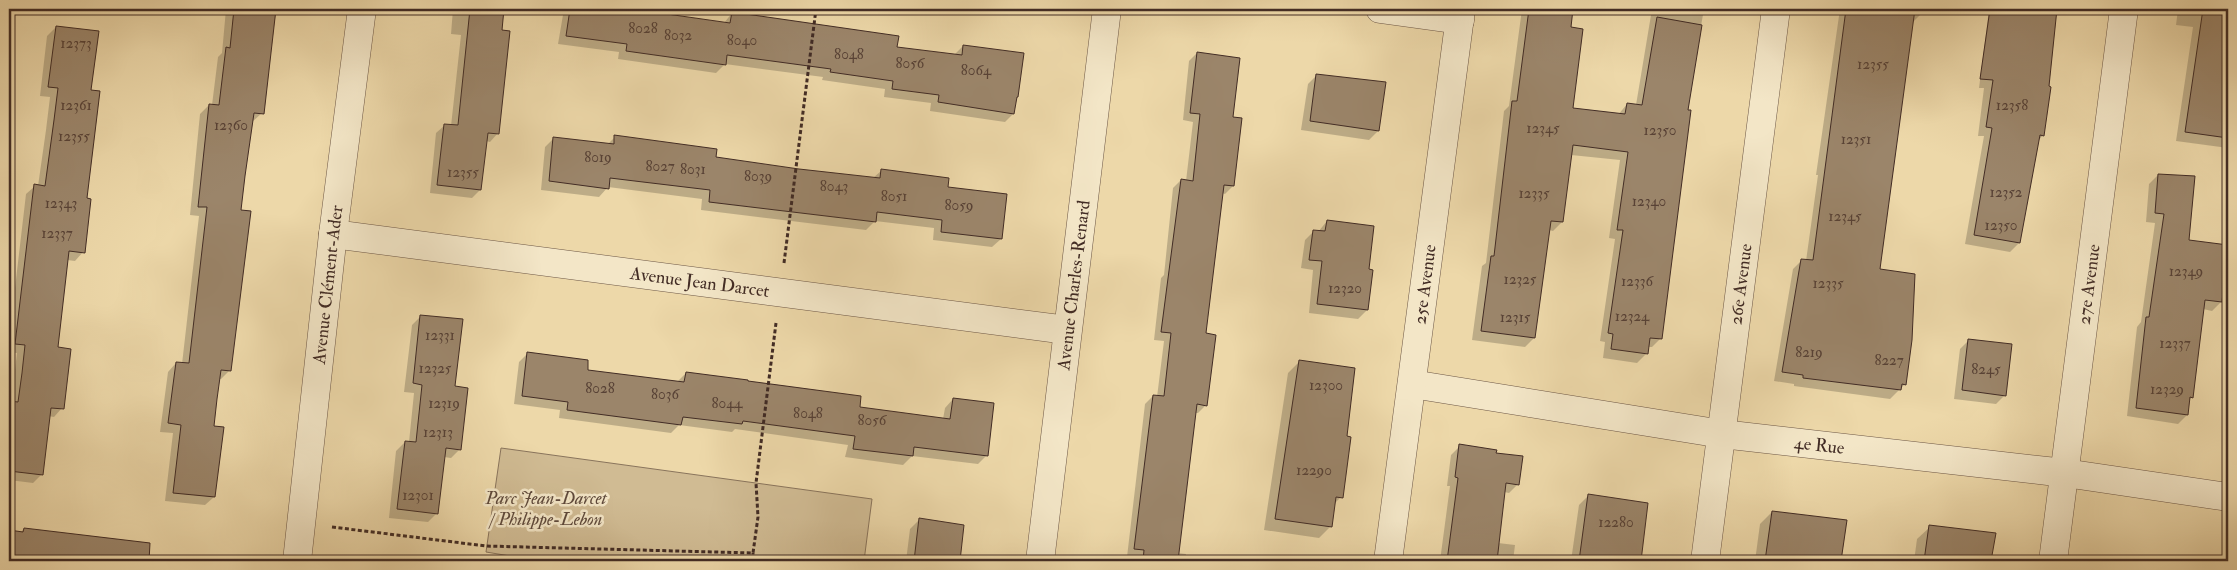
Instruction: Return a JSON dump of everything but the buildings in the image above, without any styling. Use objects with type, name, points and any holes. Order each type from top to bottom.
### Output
[{"type":"street","name":"Avenue Clément-Ader","points":[[297,561],[333,234],[362,9]]},
{"type":"street","name":"Avenue Charles-Renard","points":[[1040,561],[1107,9]]},
{"type":"street","points":[[1380,9],[1461,14]]},
{"type":"street","name":"26e Avenue","points":[[1705,561],[1776,9]]},
{"type":"street","name":"27e Avenue","points":[[2053,561],[2124,9]]},
{"type":"street","name":"25e Avenue","points":[[1388,561],[1461,14]]},
{"type":"street","name":"Avenue Jean Darcet","points":[[333,234],[1068,330]]},
{"type":"street","name":"4e Rue","points":[[1412,384],[1722,434],[2065,473],[2228,497]]},
{"type":"path","points":[[753,561],[758,516],[756,483],[816,9]]},
{"type":"path","points":[[302,523],[486,546],[753,552]]},
{"type":"green space","name":"Parc Jean-Darcet / Philippe-Lebon","points":[[501,448],[872,499],[864,561],[600,561],[570,558],[570,561],[540,561],[486,552]]}]
